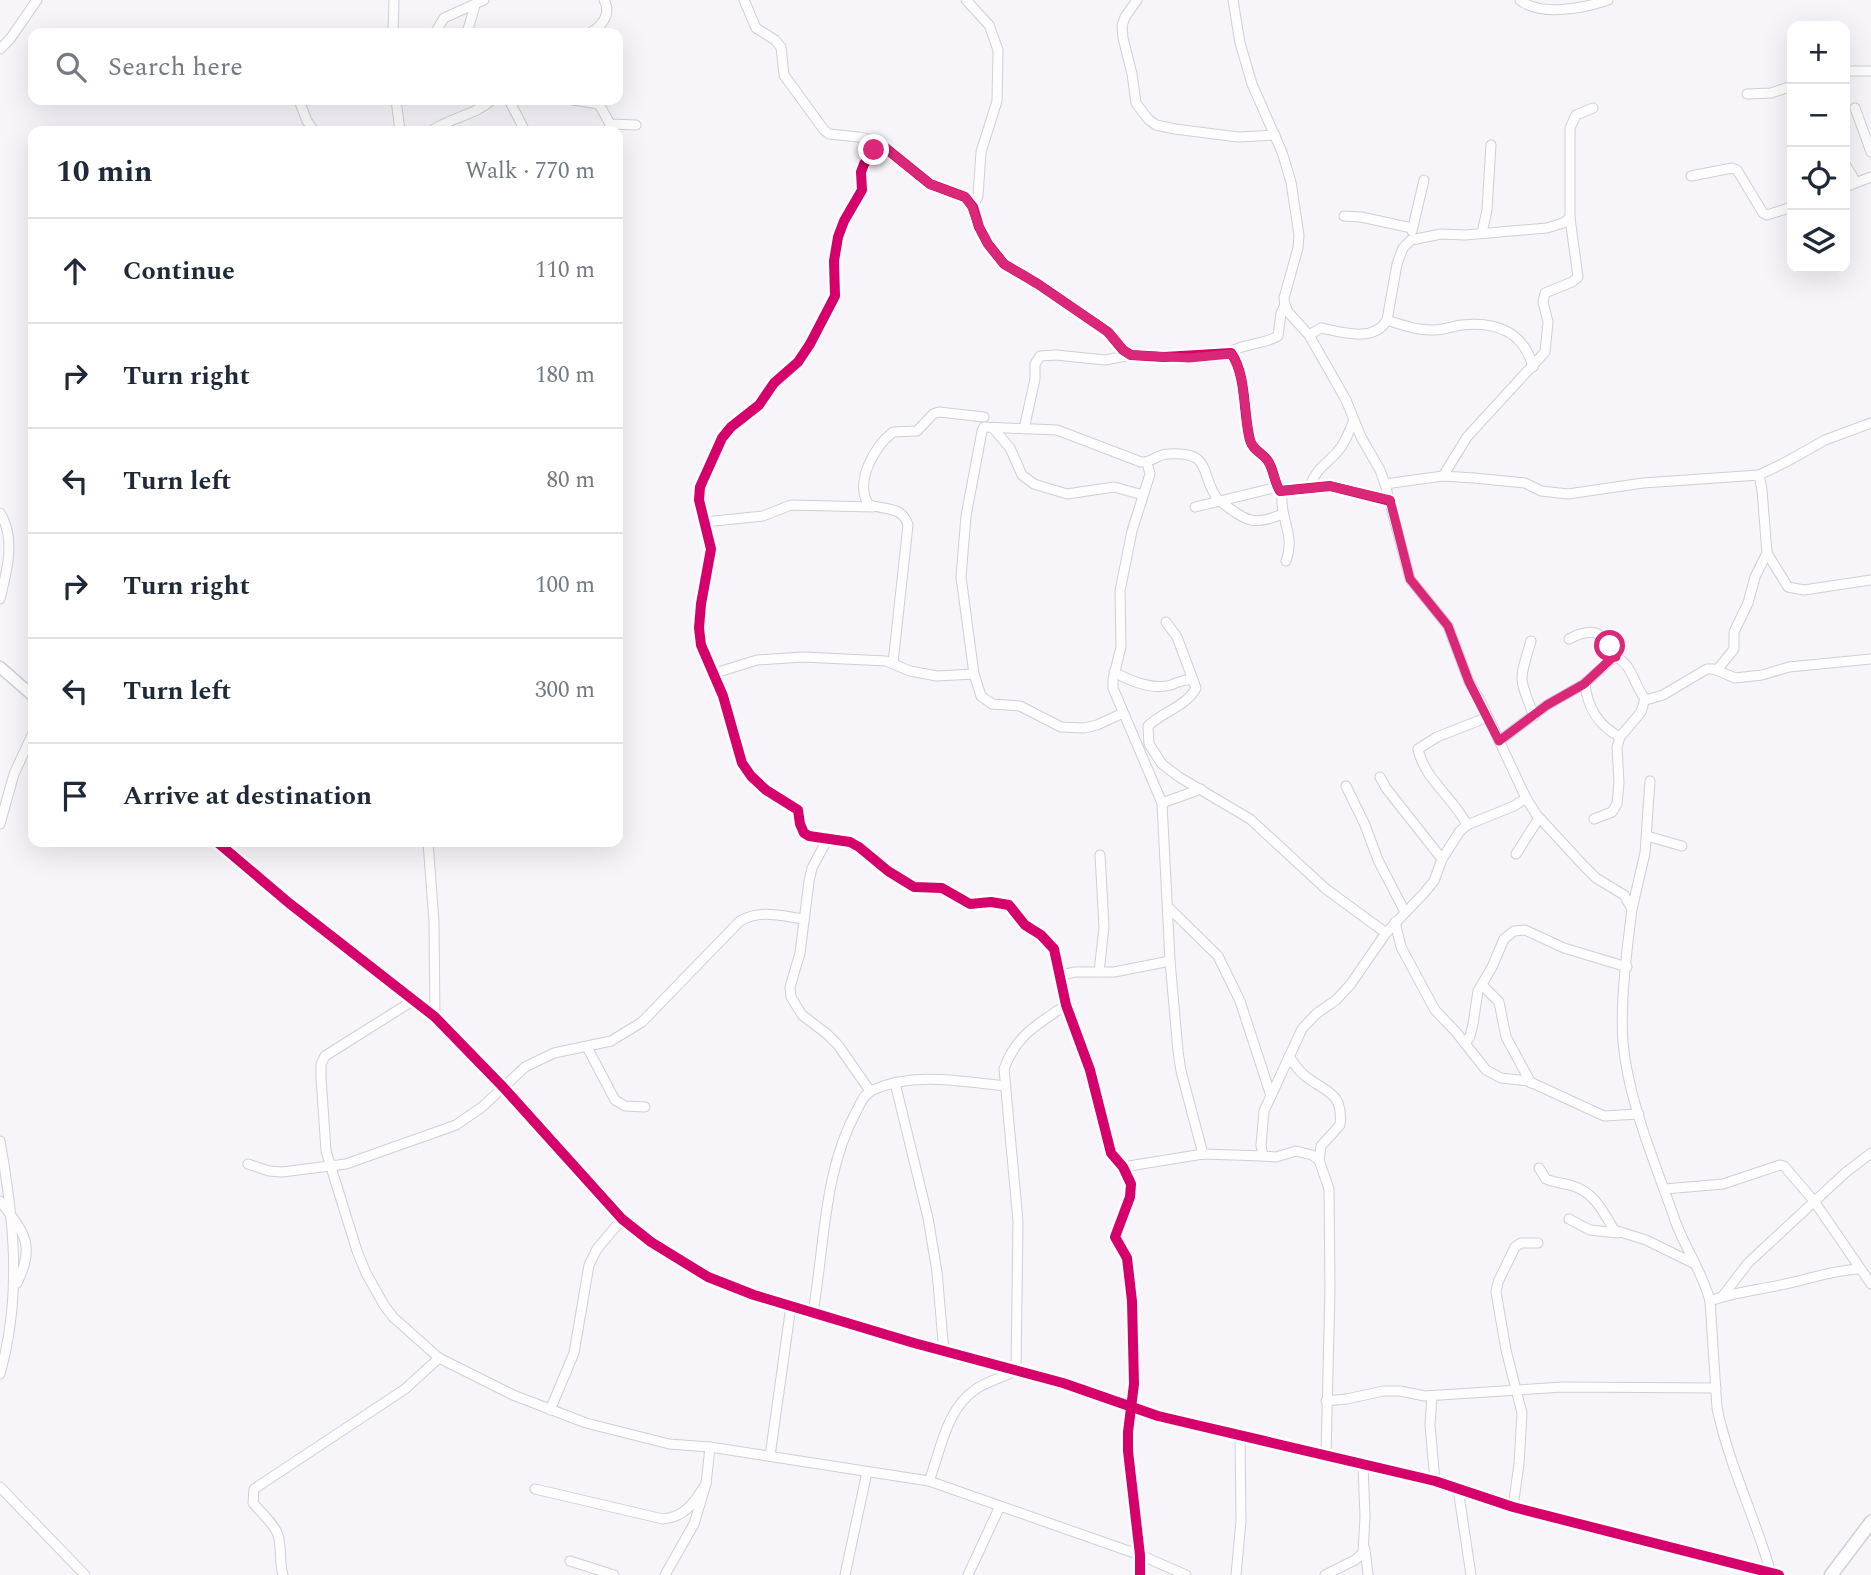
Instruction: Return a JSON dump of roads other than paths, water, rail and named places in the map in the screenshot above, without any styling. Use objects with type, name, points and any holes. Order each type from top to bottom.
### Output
[{"type":"main road","points":[[1831,1575],[1871,1522]]},
{"type":"street","points":[[0,49],[37,0]]},
{"type":"street","points":[[393,28],[394,0]]},
{"type":"street","points":[[598,28],[605,19],[608,8],[604,0]]},
{"type":"street","points":[[744,0],[755,28],[775,40],[781,47],[785,75],[824,130],[829,134],[872,140],[930,184],[965,197],[988,244],[1004,264],[1108,332],[1130,355]]},
{"type":"street","points":[[966,0],[989,25],[998,50],[997,102],[981,152],[978,196],[972,207]]},
{"type":"street","points":[[1137,0],[1122,26],[1136,103],[1140,111],[1156,125],[1175,129],[1238,137],[1275,135]]},
{"type":"street","points":[[1233,0],[1240,43],[1252,84],[1289,171],[1299,235],[1284,298],[1288,312],[1309,335],[1346,400],[1385,484],[1410,579],[1448,626],[1469,682],[1526,798],[1539,818],[1596,878],[1624,895],[1632,909]]},
{"type":"street","points":[[1520,0],[1534,7],[1575,9],[1608,0]]},
{"type":"street","points":[[438,28],[444,18],[479,2]]},
{"type":"street","points":[[469,28],[479,2]]},
{"type":"street","points":[[1850,71],[1871,71]]},
{"type":"street","points":[[1747,94],[1770,93],[1787,88]]},
{"type":"street","points":[[301,105],[310,126]]},
{"type":"street","points":[[397,105],[399,126]]},
{"type":"street","points":[[439,126],[486,105]]},
{"type":"street","points":[[512,105],[522,126]]},
{"type":"street","points":[[600,105],[610,124],[636,125]]},
{"type":"street","points":[[1443,476],[1467,437],[1545,352],[1548,322],[1543,302],[1545,293],[1578,277],[1570,218],[1570,128],[1576,115],[1593,108]]},
{"type":"street","points":[[1855,108],[1871,152]]},
{"type":"street","points":[[1482,233],[1487,210],[1491,145]]},
{"type":"street","points":[[883,146],[874,150],[861,172],[862,190],[838,237],[834,261],[836,287],[832,302],[810,344],[798,362],[774,383],[756,409],[731,427],[722,438],[700,487],[699,500],[711,549],[701,604],[701,645],[723,696],[742,763],[751,776],[778,799],[798,810],[804,833],[850,842],[914,887],[942,888],[970,904],[991,902],[1009,905],[1025,925],[1050,943],[1056,955],[1066,1004],[1090,1070],[1111,1153],[1123,1167],[1132,1189],[1115,1237],[1127,1258],[1132,1301],[1135,1366],[1128,1451],[1140,1575]]},
{"type":"street","points":[[1691,176],[1732,168],[1737,170],[1763,213],[1767,215],[1787,209]]},
{"type":"street","points":[[1850,172],[1856,182]]},
{"type":"street","points":[[1850,185],[1871,177]]},
{"type":"street","points":[[1411,240],[1424,180]]},
{"type":"street","points":[[1344,216],[1362,217],[1412,228]]},
{"type":"street","points":[[1309,335],[1321,328],[1350,335],[1379,329],[1387,320],[1397,264],[1403,248],[1411,240],[1441,234],[1547,228],[1570,218]]},
{"type":"street","points":[[1024,429],[1035,379],[1035,364],[1040,356],[1105,360],[1130,355],[1189,358],[1228,353],[1235,348],[1270,341],[1278,336],[1281,313],[1285,305]]},
{"type":"street","points":[[1387,320],[1413,328],[1437,330],[1463,325],[1496,326],[1516,336],[1530,355],[1533,367]]},
{"type":"street","points":[[1228,353],[1235,358],[1252,445],[1266,457],[1280,489],[1282,514],[1291,541],[1286,561]]},
{"type":"street","points":[[874,507],[868,504],[865,498],[865,471],[890,434],[922,429],[933,414],[939,412],[984,417]]},
{"type":"street","points":[[1310,486],[1317,470],[1337,452],[1345,440],[1354,420]]},
{"type":"street","points":[[1385,484],[1443,476],[1507,480],[1525,483],[1541,491],[1568,494],[1643,483],[1759,475],[1825,440],[1871,423]]},
{"type":"street","points":[[1123,713],[1097,725],[1061,727],[1020,706],[992,704],[981,696],[974,674],[961,578],[961,550],[979,436],[984,427],[1056,430],[1147,463],[1167,454],[1194,457],[1204,465],[1210,488],[1220,502],[1249,521],[1268,520],[1282,514]]},
{"type":"street","points":[[992,427],[1010,448],[1022,475],[1034,484],[1067,494],[1114,487],[1143,495]]},
{"type":"street","points":[[1147,463],[1150,474],[1132,531],[1120,591],[1121,647],[1113,688],[1162,803],[1170,961],[1181,1071],[1203,1154]]},
{"type":"street","points":[[1759,475],[1767,553],[1788,587],[1794,590],[1816,589],[1871,580]]},
{"type":"street","points":[[1195,507],[1280,489],[1310,486],[1330,486],[1390,500]]},
{"type":"street","points":[[705,522],[763,516],[791,505],[874,507],[898,511],[905,517],[908,525],[893,663]]},
{"type":"street","points":[[0,513],[6,524],[9,540],[0,599]]},
{"type":"street","points":[[1717,670],[1734,649],[1733,636],[1767,553]]},
{"type":"street","points":[[1166,622],[1177,637],[1196,688],[1192,695],[1148,726],[1149,744],[1162,764],[1250,819],[1326,889],[1386,933]]},
{"type":"street","points":[[1569,639],[1582,633],[1596,632],[1606,639],[1616,657],[1625,662],[1645,699]]},
{"type":"street","points":[[1531,641],[1520,680],[1534,716]]},
{"type":"street","points":[[712,674],[774,657],[873,660],[937,676],[974,674]]},
{"type":"street","points":[[1499,741],[1547,705],[1585,683],[1616,657]]},
{"type":"street","points":[[1645,699],[1663,695],[1707,669],[1717,670],[1735,678],[1789,667],[1871,659]]},
{"type":"street","points":[[0,667],[28,692]]},
{"type":"street","points":[[1114,672],[1135,681],[1156,685],[1167,686],[1185,679],[1193,680]]},
{"type":"street","points":[[1585,683],[1588,700],[1596,717],[1620,737]]},
{"type":"street","points":[[1594,819],[1612,813],[1617,804],[1617,747],[1620,737],[1636,719],[1645,699]]},
{"type":"street","points":[[1467,825],[1429,774],[1418,749],[1437,737],[1488,717]]},
{"type":"street","points":[[0,824],[14,774],[28,744]]},
{"type":"street","points":[[1380,777],[1442,859]]},
{"type":"street","points":[[1650,781],[1647,836],[1632,909],[1623,1040],[1630,1084],[1639,1114],[1680,1235],[1706,1285],[1710,1301],[1717,1408],[1728,1453],[1775,1574]]},
{"type":"street","points":[[1346,786],[1366,825],[1378,860],[1405,912]]},
{"type":"street","points":[[1162,803],[1200,789]]},
{"type":"street","points":[[1263,1156],[1262,1118],[1302,1029],[1350,985],[1386,933],[1433,881],[1442,859],[1467,825],[1514,806],[1526,798]]},
{"type":"street","points":[[1516,854],[1539,818]]},
{"type":"street","points":[[1647,836],[1682,846]]},
{"type":"street","points":[[828,838],[812,868],[798,965],[790,988],[795,1007],[838,1045],[870,1091]]},
{"type":"street","points":[[223,847],[289,903],[435,1017],[503,1087],[622,1219],[652,1242],[708,1277],[791,1306],[944,1352],[1063,1383],[1158,1416],[1434,1481],[1513,1507],[1775,1574]]},
{"type":"street","points":[[428,847],[435,1017]]},
{"type":"street","points":[[1099,972],[1104,927],[1100,855]]},
{"type":"street","points":[[1168,907],[1218,956],[1240,1001],[1271,1096]]},
{"type":"street","points":[[248,1164],[282,1172],[330,1167],[360,1161],[456,1125],[482,1107],[525,1067],[544,1056],[611,1041],[642,1021],[750,915],[761,913],[804,919]]},
{"type":"street","points":[[1395,922],[1401,947],[1435,1010],[1493,1074],[1531,1083],[1604,1116],[1639,1114]]},
{"type":"street","points":[[1465,1044],[1473,1024],[1478,991],[1504,939],[1514,931],[1525,930],[1564,948],[1627,967]]},
{"type":"street","points":[[1061,975],[1124,970],[1170,961]]},
{"type":"street","points":[[1482,985],[1499,1002],[1506,1037],[1531,1083]]},
{"type":"street","points":[[414,1000],[331,1051],[321,1064],[324,1128],[330,1167],[357,1251],[377,1294],[393,1317],[439,1359],[479,1380],[550,1410],[647,1440],[710,1447],[929,1481],[1140,1555],[1186,1575]]},
{"type":"street","points":[[1016,1371],[1018,1221],[1004,1069],[1010,1051],[1022,1036],[1066,1004]]},
{"type":"street","points":[[587,1047],[615,1100],[625,1106],[645,1107]]},
{"type":"street","points":[[1289,1057],[1302,1073],[1334,1095],[1340,1107],[1340,1125],[1321,1146],[1319,1160],[1329,1189],[1330,1215],[1325,1455]]},
{"type":"street","points":[[813,1312],[834,1166],[853,1118],[870,1091],[895,1083],[943,1080],[1006,1086]]},
{"type":"street","points":[[895,1083],[928,1218],[937,1272],[944,1352]]},
{"type":"street","points":[[0,1140],[15,1255],[9,1335],[0,1374]]},
{"type":"street","points":[[1123,1167],[1203,1154],[1276,1157],[1296,1151],[1312,1154],[1319,1160]]},
{"type":"street","points":[[1723,1297],[1748,1263],[1845,1173],[1871,1153]]},
{"type":"street","points":[[1665,1189],[1723,1184],[1780,1165],[1788,1168],[1871,1284]]},
{"type":"street","points":[[1539,1168],[1546,1179],[1577,1187],[1588,1195],[1606,1214],[1614,1230],[1620,1233]]},
{"type":"street","points":[[0,1201],[11,1214]]},
{"type":"street","points":[[550,1410],[574,1353],[589,1265],[597,1249],[622,1219]]},
{"type":"street","points":[[1569,1219],[1590,1230],[1620,1233],[1646,1240],[1695,1264]]},
{"type":"street","points":[[1513,1507],[1522,1413],[1506,1350],[1496,1289],[1515,1247],[1521,1243],[1538,1243]]},
{"type":"street","points":[[1710,1301],[1831,1272],[1860,1269]]},
{"type":"street","points":[[770,1456],[791,1306]]},
{"type":"street","points":[[283,1575],[278,1536],[274,1526],[253,1503],[254,1489],[386,1403],[439,1359]]},
{"type":"street","points":[[929,1481],[951,1416],[958,1405],[977,1388],[1016,1371]]},
{"type":"street","points":[[1326,1401],[1383,1391],[1432,1396],[1576,1387],[1716,1388]]},
{"type":"street","points":[[1432,1396],[1430,1425],[1434,1481]]},
{"type":"street","points":[[1236,1575],[1241,1521],[1240,1436]]},
{"type":"street","points":[[665,1575],[694,1524],[706,1484],[710,1447]]},
{"type":"street","points":[[1363,1465],[1368,1575]]},
{"type":"street","points":[[845,1575],[867,1472]]},
{"type":"street","points":[[535,1489],[663,1519],[674,1518],[686,1511],[706,1484]]},
{"type":"street","points":[[0,1488],[85,1575]]},
{"type":"street","points":[[1458,1489],[1471,1575]]},
{"type":"street","points":[[968,1575],[1000,1506]]},
{"type":"street","points":[[1325,1575],[1360,1557],[1365,1548]]},
{"type":"street","points":[[570,1561],[614,1575]]}]
